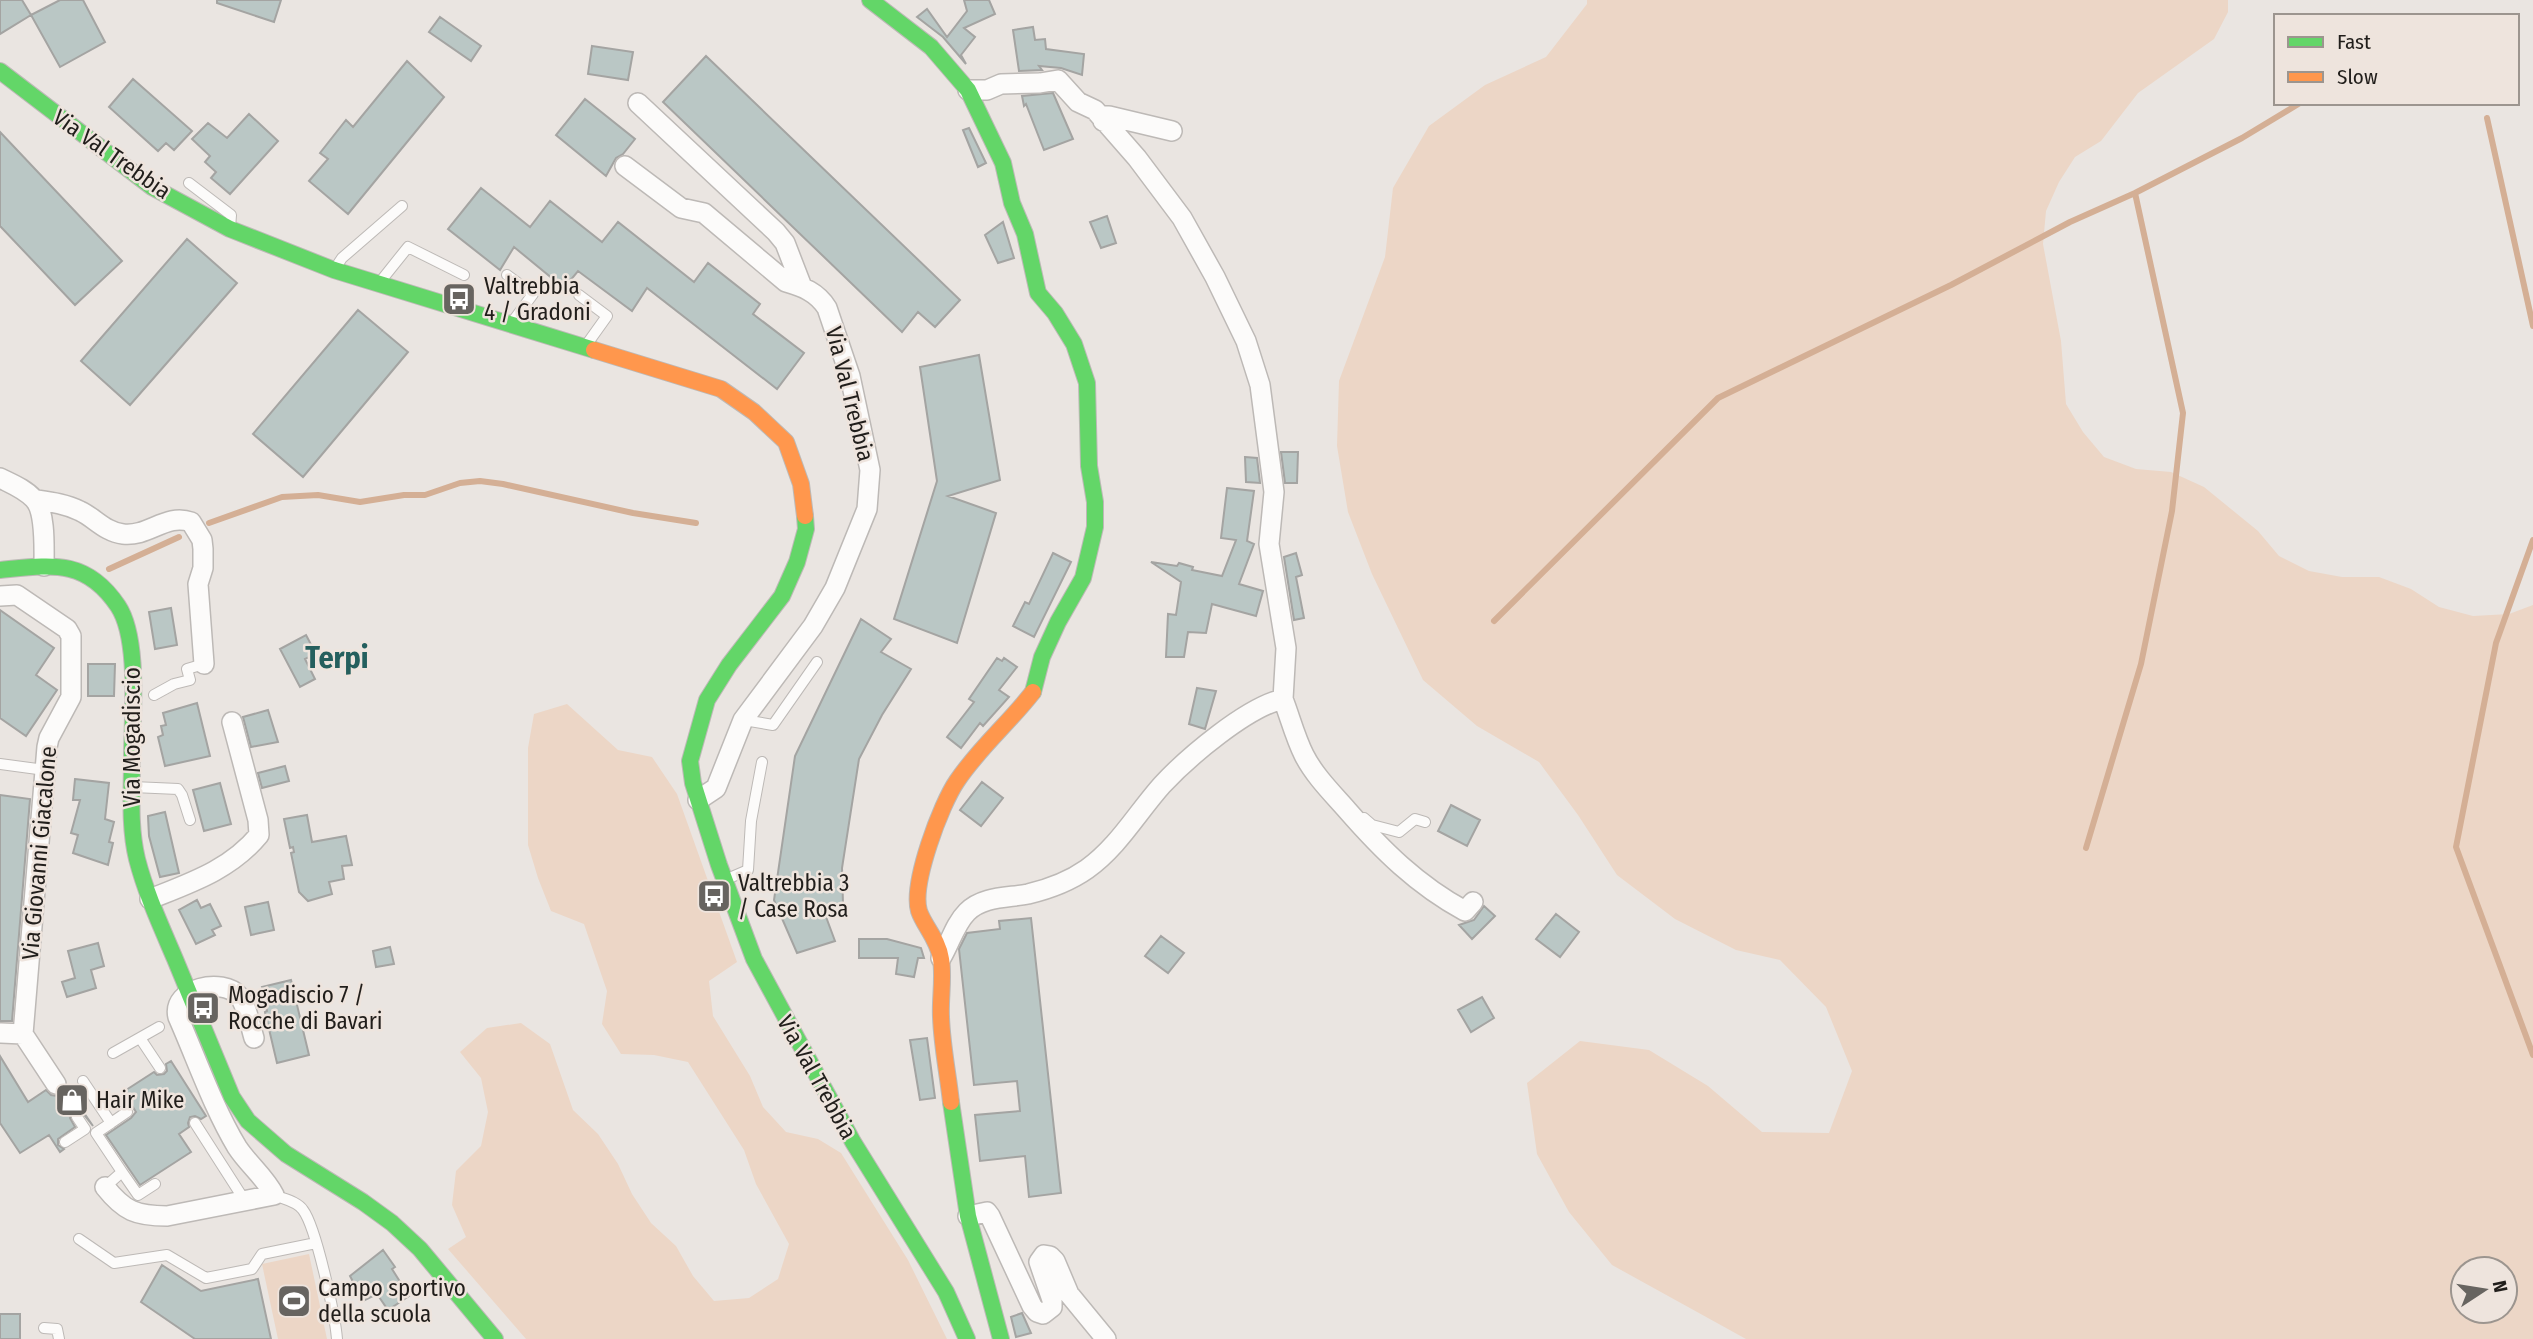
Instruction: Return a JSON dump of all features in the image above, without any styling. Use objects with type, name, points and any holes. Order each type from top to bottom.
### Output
[{"type":"street","points":[[870,0],[931,47],[968,90],[1003,163],[1012,203],[1025,234],[1038,293],[1055,313],[1074,344],[1087,383],[1089,466],[1095,502],[1095,527],[1083,578],[1042,657],[1033,691],[956,782],[937,818],[917,898],[919,911],[932,932],[941,958],[941,1019],[968,1216],[1001,1339]]},
{"type":"street","name":"Via Val Trebbia","points":[[0,71],[152,187],[230,229],[334,270],[721,389],[754,412],[786,442],[801,484],[806,529],[797,562],[782,596],[729,665],[707,700],[690,761],[698,800],[754,959],[853,1142],[946,1292],[967,1339]]},
{"type":"street","points":[[968,90],[987,90],[1001,84],[1058,80],[1078,102],[1095,110],[1182,218],[1246,341],[1260,385],[1274,492],[1269,544],[1286,648],[1283,699],[1304,755],[1328,790],[1383,851],[1420,883],[1465,911],[1473,902]]},
{"type":"street","name":"Via Val Trebbia","points":[[638,103],[776,232],[785,243],[802,287]]},
{"type":"street","points":[[1103,121],[1103,116],[1110,116],[1172,131]]},
{"type":"street","name":"Via Val Trebbia","points":[[625,166],[681,208],[704,213],[786,282],[802,287],[821,299],[827,308],[850,376],[870,470],[867,509],[835,589],[813,626],[743,719],[716,788],[698,800]]},
{"type":"street","points":[[0,478],[23,489],[37,500],[71,507],[108,530],[126,535],[145,532],[174,519],[191,522],[202,540],[204,549],[203,568],[198,584],[204,664]]},
{"type":"street","points":[[37,500],[41,515],[44,566]]},
{"type":"street","name":"Via Mogadiscio","points":[[0,570],[44,566],[75,569],[89,575],[117,604],[127,621],[132,659],[132,829],[137,858],[150,899],[232,1097],[247,1121],[286,1154],[392,1223],[420,1249],[495,1339]]},
{"type":"street","name":"Via Giovanni Giacalone","points":[[0,596],[16,595],[67,629],[71,636],[71,697],[49,738],[44,770],[33,868],[23,1034]]},
{"type":"street","points":[[941,958],[960,920],[974,906],[983,901],[1045,889],[1083,871],[1105,855],[1163,783],[1216,736],[1269,702],[1283,699]]},
{"type":"street","points":[[150,899],[214,872],[240,855],[259,835],[258,820],[232,722]]},
{"type":"street","points":[[105,1187],[117,1202],[127,1209],[152,1216],[167,1216],[274,1195],[238,1149],[178,1017],[178,1004],[182,997],[208,987],[229,988],[243,1003],[254,1038]]},
{"type":"street","points":[[1,1033],[23,1034],[56,1084]]},
{"type":"street","points":[[968,1216],[981,1212],[987,1212],[990,1216],[1037,1312],[1043,1314],[1052,1307],[1039,1262],[1044,1255],[1050,1256],[1055,1261],[1069,1294],[1105,1339]]},
{"type":"lane","name":"Via Val Trebbia","points":[[189,183],[231,215],[230,229]]},
{"type":"lane","points":[[334,270],[342,258],[402,205]]},
{"type":"lane","points":[[379,284],[408,247],[464,275]]},
{"type":"lane","points":[[508,275],[533,294],[512,324]]},
{"type":"lane","points":[[579,295],[607,316],[586,346]]},
{"type":"lane","points":[[743,719],[773,725],[817,662]]},
{"type":"lane","points":[[154,695],[174,684],[190,680],[187,669],[204,664]]},
{"type":"lane","points":[[724,880],[748,870],[751,821],[762,762]]},
{"type":"lane","points":[[0,764],[44,770]]},
{"type":"lane","points":[[132,787],[177,789],[182,795],[190,820]]},
{"type":"lane","points":[[1345,808],[1353,806],[1373,825],[1399,832],[1415,819],[1425,822]]},
{"type":"lane","points":[[113,1053],[159,1027]]},
{"type":"lane","points":[[140,1038],[160,1068]]},
{"type":"lane","points":[[83,1081],[111,1123]]},
{"type":"lane","points":[[127,1112],[96,1133],[138,1195],[155,1184]]},
{"type":"lane","points":[[65,1142],[85,1129],[77,1117]]},
{"type":"lane","points":[[195,1123],[246,1201]]},
{"type":"lane","points":[[105,1187],[122,1172]]},
{"type":"lane","points":[[274,1195],[295,1203],[303,1210],[316,1243],[337,1339]]},
{"type":"lane","points":[[79,1239],[114,1264],[167,1255],[206,1279],[252,1269],[261,1254],[316,1243]]},
{"type":"lane","points":[[44,1328],[57,1329],[59,1339]]},
{"type":"shaded area","points":[[1587,0],[2228,0],[2228,12],[2214,39],[2138,93],[2101,141],[2075,157],[2059,182],[2046,211],[2043,244],[2061,341],[2066,404],[2083,432],[2104,457],[2136,469],[2171,472],[2204,487],[2258,531],[2279,556],[2309,571],[2342,577],[2379,577],[2411,589],[2439,607],[2473,616],[2509,614],[2533,605],[2533,1339],[1746,1339],[1612,1265],[1569,1212],[1537,1154],[1527,1083],[1580,1041],[1649,1050],[1708,1086],[1762,1132],[1829,1133],[1852,1071],[1826,1007],[1780,960],[1736,950],[1675,919],[1617,875],[1539,762],[1477,726],[1423,680],[1372,574],[1348,512],[1337,446],[1339,381],[1385,257],[1393,188],[1429,126],[1485,85],[1546,57],[1587,4]]},
{"type":"shaded area","points":[[567,704],[618,750],[652,757],[677,794],[737,962],[709,981],[713,1016],[750,1076],[763,1107],[786,1132],[818,1139],[841,1153],[908,1260],[947,1339],[526,1339],[448,1249],[466,1237],[452,1205],[456,1171],[481,1146],[488,1112],[481,1078],[460,1052],[487,1028],[521,1023],[550,1044],[573,1110],[598,1134],[651,1223],[676,1246],[693,1276],[714,1301],[749,1298],[778,1279],[789,1244],[756,1184],[744,1150],[688,1062],[654,1055],[621,1054],[602,1024],[607,991],[584,924],[551,911],[528,845],[528,748],[534,714]]},
{"type":"shaded area","name":"Campo sportivo della scuola","points":[[309,1254],[327,1339],[278,1339],[262,1264]]},
{"type":"building","points":[[0,0],[22,0],[31,15],[0,34]]},
{"type":"building","points":[[60,0],[83,0],[105,42],[60,67],[31,15]]},
{"type":"building","points":[[217,0],[281,0],[274,22],[217,3]]},
{"type":"building","points":[[964,0],[989,0],[995,14],[964,28],[975,37],[961,55],[966,64],[943,37],[917,17],[927,9],[947,37],[967,11]]},
{"type":"building","points":[[440,17],[481,46],[471,61],[429,32]]},
{"type":"building","points":[[1033,27],[1035,40],[1045,39],[1046,49],[1084,54],[1082,75],[1061,68],[1039,66],[1042,70],[1019,71],[1013,30]]},
{"type":"building","points":[[592,46],[633,52],[628,80],[588,74]]},
{"type":"building","points":[[706,56],[960,300],[935,327],[918,312],[902,332],[663,102]]},
{"type":"building","points":[[407,61],[444,97],[348,214],[309,181],[328,159],[320,153],[346,120],[353,127]]},
{"type":"building","points":[[133,79],[192,131],[174,150],[166,143],[158,151],[109,107]]},
{"type":"building","points":[[1053,93],[1073,139],[1044,150],[1022,96]]},
{"type":"building","points":[[585,99],[635,139],[623,154],[616,158],[606,176],[556,135]]},
{"type":"building","points":[[249,114],[278,141],[230,194],[211,178],[216,172],[205,162],[210,156],[192,139],[208,123],[227,138]]},
{"type":"building","points":[[969,128],[986,163],[978,167],[963,130]]},
{"type":"building","points":[[0,132],[122,261],[75,305],[0,226]]},
{"type":"building","points":[[481,188],[530,227],[550,201],[602,242],[618,222],[694,282],[708,263],[760,304],[753,314],[804,353],[777,389],[647,288],[632,311],[578,271],[564,288],[514,247],[500,270],[448,229]]},
{"type":"building","points":[[1107,216],[1116,243],[1101,248],[1090,222]]},
{"type":"building","points":[[1003,222],[1014,258],[998,263],[985,235]]},
{"type":"building","points":[[187,239],[237,283],[130,405],[81,361]]},
{"type":"building","points":[[358,310],[408,352],[303,477],[253,434]]},
{"type":"building","points":[[979,355],[1000,480],[948,496],[996,513],[957,643],[894,619],[937,481],[920,367]]},
{"type":"building","points":[[1281,452],[1298,452],[1297,483],[1285,483]]},
{"type":"building","points":[[1245,457],[1257,458],[1260,483],[1246,482]]},
{"type":"building","points":[[1227,488],[1254,491],[1247,541],[1254,544],[1239,584],[1263,591],[1256,616],[1212,604],[1206,633],[1188,632],[1184,657],[1166,657],[1168,614],[1176,615],[1181,582],[1151,562],[1177,566],[1179,563],[1193,567],[1192,570],[1222,576],[1236,540],[1221,538]]},
{"type":"building","points":[[1053,553],[1071,562],[1034,637],[1013,626],[1025,602],[1029,604]]},
{"type":"building","points":[[1296,553],[1302,575],[1296,577],[1304,618],[1294,620],[1284,557]]},
{"type":"building","points":[[171,608],[177,645],[155,649],[149,612]]},
{"type":"building","points":[[0,610],[54,648],[36,675],[57,690],[26,736],[0,718]]},
{"type":"building","points":[[861,619],[891,639],[881,652],[911,669],[859,759],[842,868],[843,904],[822,906],[835,941],[797,953],[774,900],[795,756]]},
{"type":"building","points":[[306,635],[316,654],[305,659],[315,679],[300,687],[280,649]]},
{"type":"building","points":[[997,658],[1002,661],[1004,658],[1017,667],[999,690],[1009,697],[983,726],[980,723],[961,748],[947,737],[974,702],[969,699]]},
{"type":"building","points":[[88,664],[115,664],[114,696],[88,696]]},
{"type":"building","points":[[1197,688],[1216,691],[1205,729],[1189,724]]},
{"type":"building","points":[[197,703],[210,756],[165,766],[158,737],[163,735],[161,726],[166,725],[163,713]]},
{"type":"building","points":[[268,710],[278,742],[251,747],[243,717]]},
{"type":"building","points":[[285,766],[289,781],[262,788],[258,773]]},
{"type":"building","points":[[75,779],[109,783],[105,819],[114,822],[109,842],[113,843],[108,865],[73,853],[78,835],[71,833],[80,800],[73,800]]},
{"type":"building","points":[[982,782],[1003,798],[981,826],[960,810]]},
{"type":"building","points":[[220,783],[231,824],[204,831],[193,790]]},
{"type":"building","points":[[0,795],[30,799],[12,1021],[0,1021]]},
{"type":"building","points":[[1451,805],[1480,820],[1467,846],[1438,831]]},
{"type":"building","points":[[165,812],[179,873],[160,877],[149,836],[148,816]]},
{"type":"building","points":[[307,815],[312,842],[346,836],[352,865],[342,866],[344,879],[329,882],[332,894],[308,901],[299,892],[291,853],[294,852],[293,847],[290,848],[284,819]]},
{"type":"building","points":[[197,900],[201,908],[210,904],[221,926],[212,930],[215,935],[196,944],[179,910]]},
{"type":"building","points":[[268,902],[274,930],[251,935],[245,907]]},
{"type":"building","points":[[1484,906],[1495,916],[1472,939],[1459,925],[1474,920]]},
{"type":"building","points":[[1556,914],[1579,932],[1560,957],[1536,939]]},
{"type":"building","points":[[1031,918],[1061,1193],[1029,1197],[1025,1156],[980,1161],[975,1115],[1020,1111],[1017,1081],[974,1085],[959,949],[967,933],[1000,929],[999,921]]},
{"type":"building","points":[[1161,936],[1184,953],[1168,973],[1145,956]]},
{"type":"building","points":[[859,939],[887,939],[921,948],[924,958],[918,958],[914,977],[896,974],[898,958],[859,958]]},
{"type":"building","points":[[98,943],[104,966],[91,970],[96,988],[67,997],[62,982],[75,978],[68,951]]},
{"type":"building","points":[[390,947],[394,964],[376,967],[373,951]]},
{"type":"building","points":[[291,980],[309,1055],[277,1063],[262,987]]},
{"type":"building","points":[[1482,997],[1494,1018],[1471,1032],[1458,1010]]},
{"type":"building","points":[[927,1038],[935,1098],[920,1100],[910,1040]]},
{"type":"building","points":[[0,1056],[28,1102],[46,1090],[57,1096],[63,1094],[67,1088],[93,1126],[81,1111],[73,1111],[70,1118],[75,1127],[58,1139],[58,1145],[64,1149],[60,1152],[49,1135],[20,1153],[0,1123]]},
{"type":"building","points":[[171,1061],[206,1116],[201,1119],[190,1117],[189,1127],[179,1134],[191,1152],[140,1185],[106,1135],[136,1112],[123,1092],[154,1072],[157,1075],[164,1074],[167,1071],[166,1064]]},
{"type":"building","points":[[383,1250],[409,1296],[388,1310],[377,1294],[363,1301],[350,1276]]},
{"type":"building","points":[[162,1265],[201,1291],[258,1279],[271,1339],[195,1339],[141,1302]]},
{"type":"building","points":[[1022,1313],[1031,1333],[1016,1337],[1011,1317]]},
{"type":"building","points":[[0,1314],[20,1314],[20,1339],[0,1339]]},
{"type":"waterway","points":[[1494,621],[1718,398],[1951,285],[2070,222],[2135,193],[2242,138],[2297,105]]},
{"type":"waterway","points":[[2487,118],[2533,326]]},
{"type":"waterway","points":[[2086,848],[2141,664],[2172,511],[2183,413],[2135,193]]},
{"type":"waterway","points":[[209,523],[282,497],[318,495],[360,502],[404,495],[425,495],[460,483],[480,481],[633,513],[696,523]]},
{"type":"waterway","points":[[109,569],[179,537]]},
{"type":"waterway","points":[[2533,540],[2496,643],[2456,847],[2533,1055]]},
{"type":"traffic: fast","points":[[870,0],[931,47],[968,90],[1003,163],[1012,203],[1025,234],[1038,293],[1055,313],[1074,344],[1087,383],[1089,466],[1095,502],[1095,527],[1083,578],[1042,657],[1033,692]]},
{"type":"traffic: fast","points":[[0,71],[152,187],[230,229],[334,270],[594,350]]},
{"type":"traffic: fast","points":[[805,516],[806,529],[797,562],[782,596],[729,665],[707,700],[690,761],[693,783],[719,865],[754,959],[853,1142],[946,1292],[967,1339]]},
{"type":"traffic: fast","points":[[0,570],[51,567],[80,572],[106,590],[125,620],[132,658],[132,809],[137,859],[154,910],[232,1097],[248,1121],[286,1154],[392,1223],[420,1249],[495,1339]]},
{"type":"traffic: fast","points":[[951,1102],[968,1216],[1001,1339]]},
{"type":"traffic: slow","points":[[594,350],[721,389],[754,412],[786,442],[801,484],[805,516]]},
{"type":"traffic: slow","points":[[951,1102],[942,1028],[941,959],[937,945],[919,911],[919,883],[929,844],[950,792],[975,758],[1033,692]]},
{"type":"place","name":"Valtrebbia 4 / Gradoni","points":[[459,299]]},
{"type":"place","name":"Valtrebbia 3 / Case Rosa","points":[[714,896]]},
{"type":"place","name":"Mogadiscio 7 / Rocche di Bavari","points":[[203,1008]]},
{"type":"place","name":"Hair Mike","points":[[72,1100]]},
{"type":"place","name":"Campo sportivo della scuola","points":[[294,1301]]},
{"type":"district","name":"Terpi","points":[[337,658]]}]
